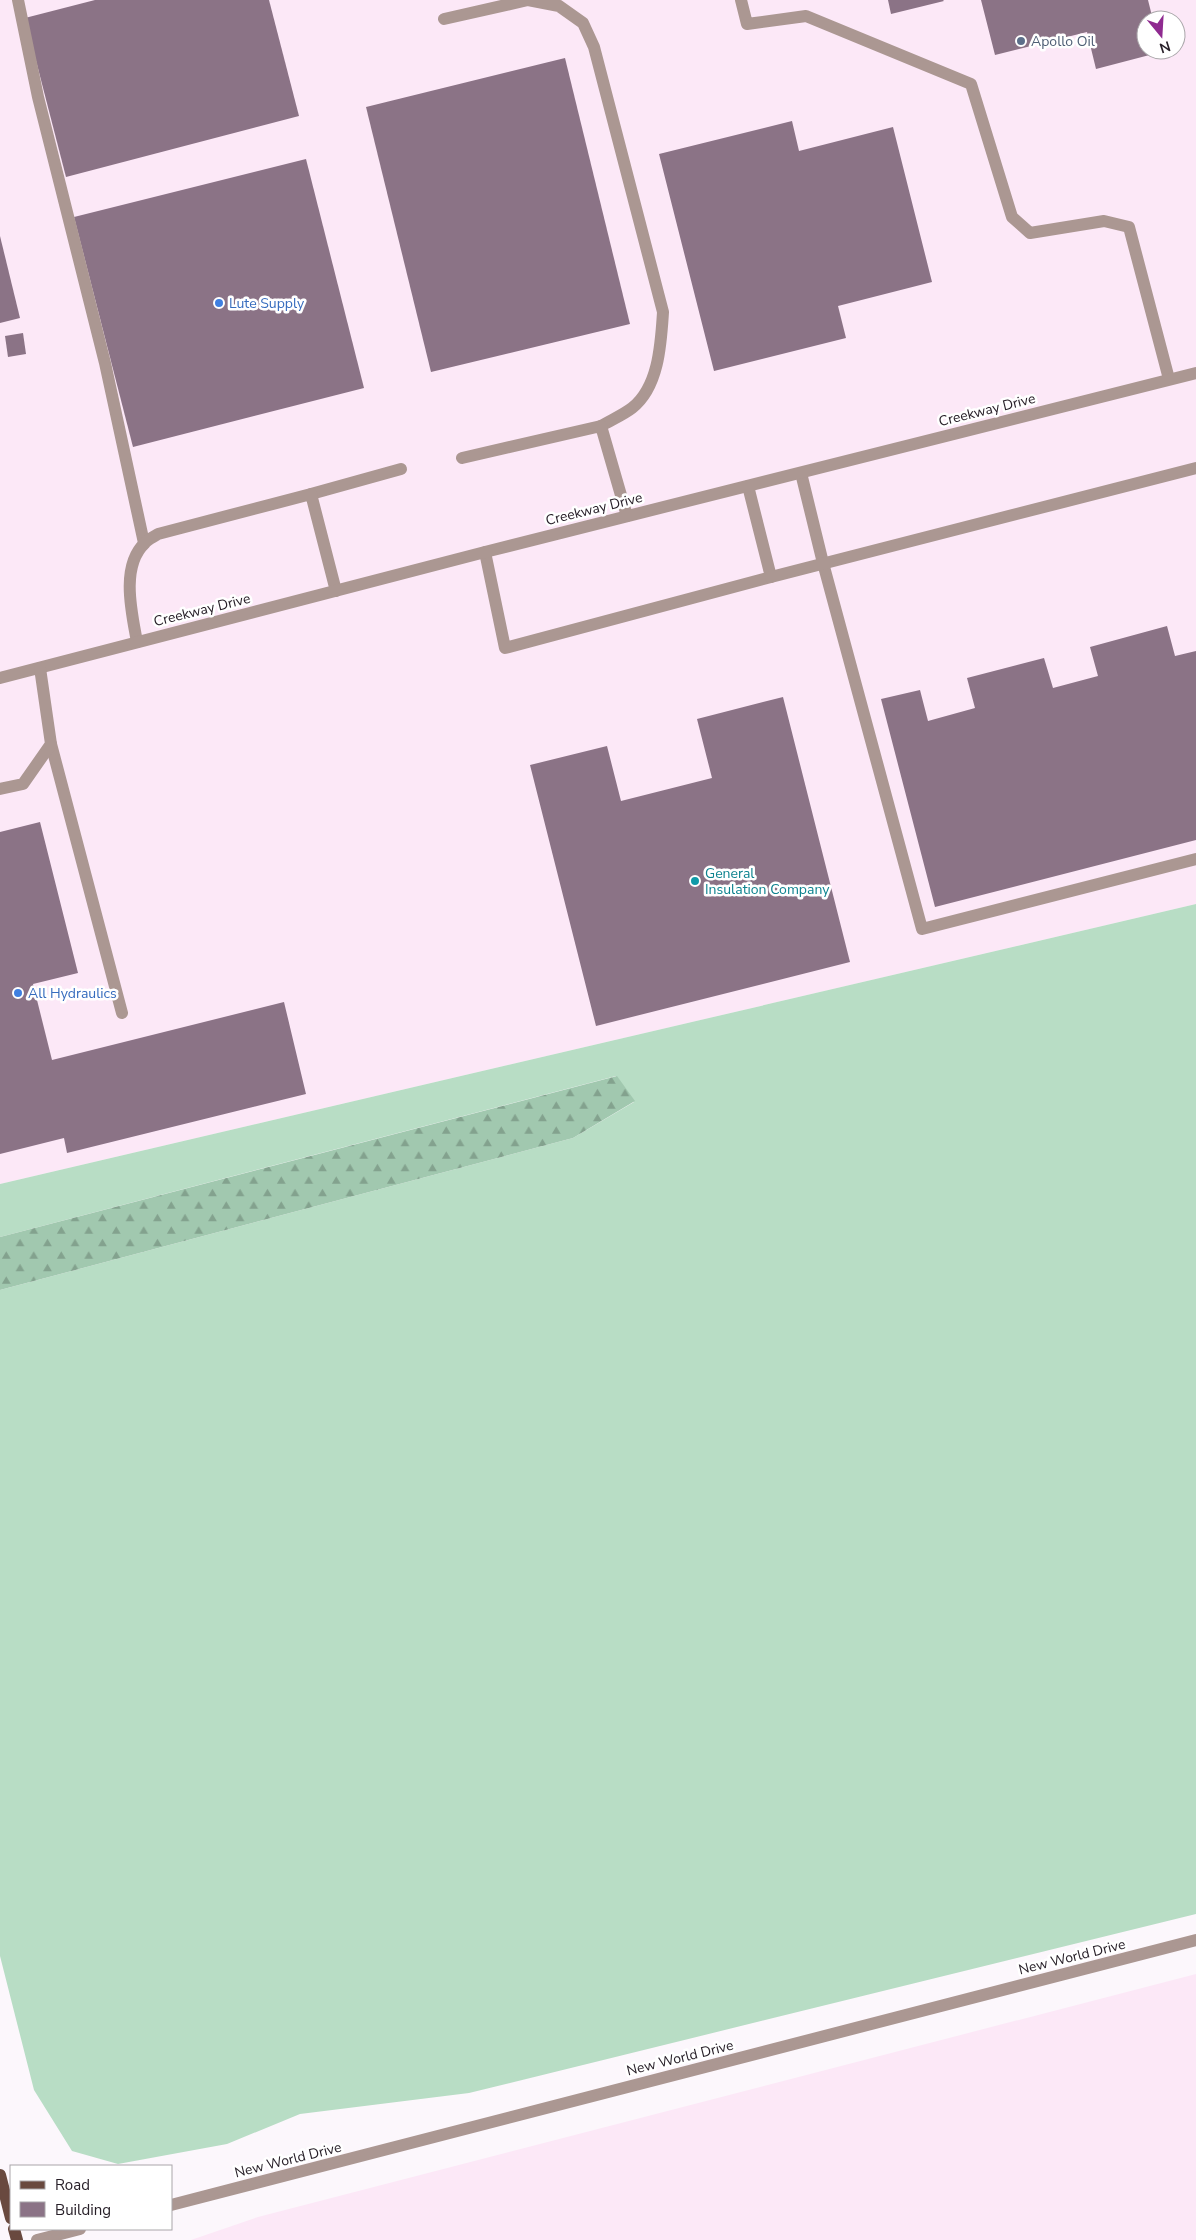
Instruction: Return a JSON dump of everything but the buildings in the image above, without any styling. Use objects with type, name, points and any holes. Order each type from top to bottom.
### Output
[{"type":"main road","points":[[0,2175],[10,2214]]},
{"type":"street","points":[[18,0],[38,97],[106,363],[144,543]]},
{"type":"street","points":[[444,19],[528,0],[559,6],[583,23],[594,47],[663,312],[661,341],[651,385],[633,407],[602,426],[462,458]]},
{"type":"street","points":[[741,0],[747,24],[806,16],[970,84],[1012,217],[1030,233],[1104,221],[1129,227],[1170,380]]},
{"type":"street","name":"Creekway Drive","points":[[0,678],[485,552],[1196,373]]},
{"type":"street","points":[[602,426],[627,516]]},
{"type":"street","points":[[485,552],[505,648],[823,563],[1196,468]]},
{"type":"street","points":[[137,642],[129,598],[130,579],[136,557],[144,543],[158,534],[401,470]]},
{"type":"street","points":[[801,472],[823,563],[922,930],[1196,859]]},
{"type":"street","points":[[748,486],[771,577]]},
{"type":"street","points":[[311,494],[336,591]]},
{"type":"street","points":[[40,668],[50,744],[122,1013]]},
{"type":"street","points":[[0,789],[22,784],[50,744]]},
{"type":"street","name":"New World Drive","points":[[172,2205],[1196,1940]]},
{"type":"street","points":[[37,2240],[76,2230]]},
{"type":"shaded area","points":[[0,0],[1196,0],[1196,904],[0,1184]]},
{"type":"shaded area","points":[[1196,1974],[1196,2240],[191,2240],[258,2217]]},
{"type":"green space","points":[[1196,904],[1196,1914],[469,2093],[300,2114],[227,2144],[118,2164],[72,2151],[34,2090],[0,1956],[0,1290],[573,1138],[634,1102],[616,1076],[0,1237],[0,1184]]},
{"type":"green space","points":[[617,1076],[635,1101],[573,1138],[0,1290],[0,1237]]},
{"type":"place","name":"Apollo Oil","points":[[1021,41]]},
{"type":"place","name":"Lute Supply","points":[[219,303]]},
{"type":"place","name":"General Insulation Company","points":[[695,881]]},
{"type":"place","name":"All Hydraulics","points":[[18,993]]}]
